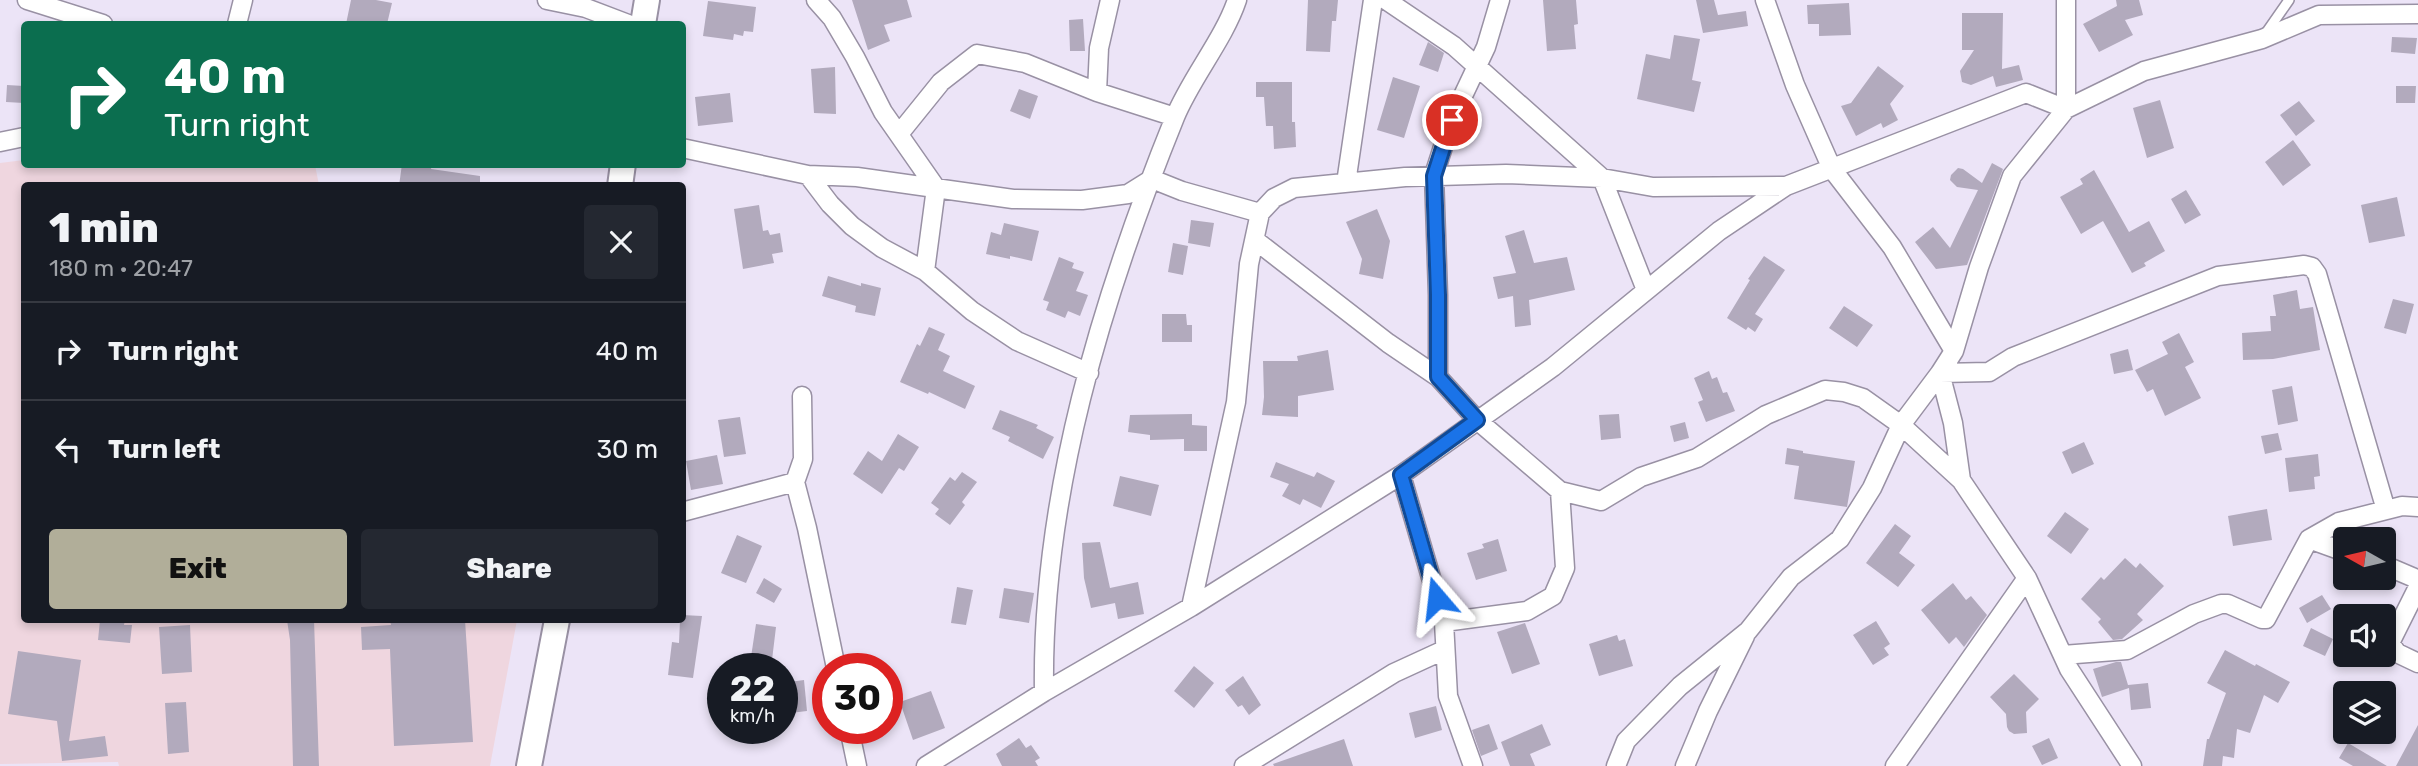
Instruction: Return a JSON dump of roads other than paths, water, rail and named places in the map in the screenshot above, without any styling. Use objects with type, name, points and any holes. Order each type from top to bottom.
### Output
[{"type":"main road","points":[[644,21],[647,0]]},
{"type":"main road","points":[[529,766],[556,623]]},
{"type":"street","points":[[27,0],[94,21]]},
{"type":"street","points":[[238,21],[243,0]]},
{"type":"street","points":[[547,0],[584,4],[621,21]]},
{"type":"street","points":[[816,0],[832,19],[855,57],[883,113],[936,188],[925,271]]},
{"type":"street","points":[[1097,92],[1099,48],[1110,0]]},
{"type":"street","points":[[1044,692],[1043,644],[1048,568],[1089,373],[1112,292],[1175,117],[1237,0]]},
{"type":"street","points":[[1346,183],[1373,0]]},
{"type":"street","points":[[1386,0],[1478,65],[1602,178],[1646,290]]},
{"type":"street","points":[[1438,377],[1434,176],[1452,120],[1486,47],[1500,0]]},
{"type":"street","points":[[1765,0],[1795,85],[1832,169],[1892,247],[1954,351]]},
{"type":"street","points":[[2066,0],[2066,109]]},
{"type":"street","points":[[1685,766],[1708,711],[1748,631],[1791,577],[1840,539],[1871,488],[1901,425],[1954,351],[1979,267],[2012,176],[2066,109],[2144,71],[2262,39],[2319,15],[2418,14]]},
{"type":"street","points":[[899,134],[941,82],[976,54],[1025,63],[1097,92],[1175,117]]},
{"type":"street","points":[[926,766],[1044,692],[1191,607],[1401,475],[1553,367],[1719,231],[1786,186],[2026,93],[2066,109]]},
{"type":"street","points":[[0,142],[21,138]]},
{"type":"street","points":[[686,149],[808,175],[857,177],[1013,199],[1082,201],[1128,194],[1152,179]]},
{"type":"street","points":[[1191,607],[1236,402],[1244,302],[1260,213],[1274,198],[1294,188],[1434,176],[1506,174],[1602,178],[1653,187],[1786,186]]},
{"type":"street","points":[[808,175],[830,204],[852,226],[882,248],[925,271],[972,311],[1017,341],[1089,373]]},
{"type":"street","points":[[1152,179],[1182,191],[1260,213]]},
{"type":"street","points":[[1255,240],[1388,343],[1438,377],[1477,420],[1560,491],[1601,500],[1641,477],[1697,458],[1766,415],[1825,390],[1863,398],[1901,425],[1961,480],[2027,578],[2069,669],[2132,766]]},
{"type":"street","points":[[1940,373],[1989,372],[2013,358],[2218,276],[2304,265],[2312,267],[2317,274],[2386,510]]},
{"type":"street","points":[[1940,373],[1953,424],[1961,480]]},
{"type":"street","points":[[802,396],[803,459],[795,482],[833,653]]},
{"type":"street","points":[[1401,475],[1444,622],[1448,696],[1473,766]]},
{"type":"street","points":[[686,511],[795,482]]},
{"type":"street","points":[[1444,622],[1527,611],[1553,596],[1565,568],[1560,491]]},
{"type":"street","points":[[2063,655],[2127,650],[2194,614],[2221,604],[2228,604],[2266,619],[2309,539],[2339,522],[2402,506],[2418,507]]},
{"type":"street","points":[[2309,539],[2333,548]]},
{"type":"street","points":[[2396,569],[2417,579],[2418,585],[2390,643],[2397,653],[2418,663]]},
{"type":"street","points":[[1895,766],[2027,578]]},
{"type":"street","points":[[1616,766],[1626,741],[1680,686],[1748,631]]},
{"type":"street","points":[[1244,766],[1394,674],[1444,650]]},
{"type":"street","points":[[852,744],[857,766]]},
{"type":"lane","points":[[2262,39],[2289,0]]}]
